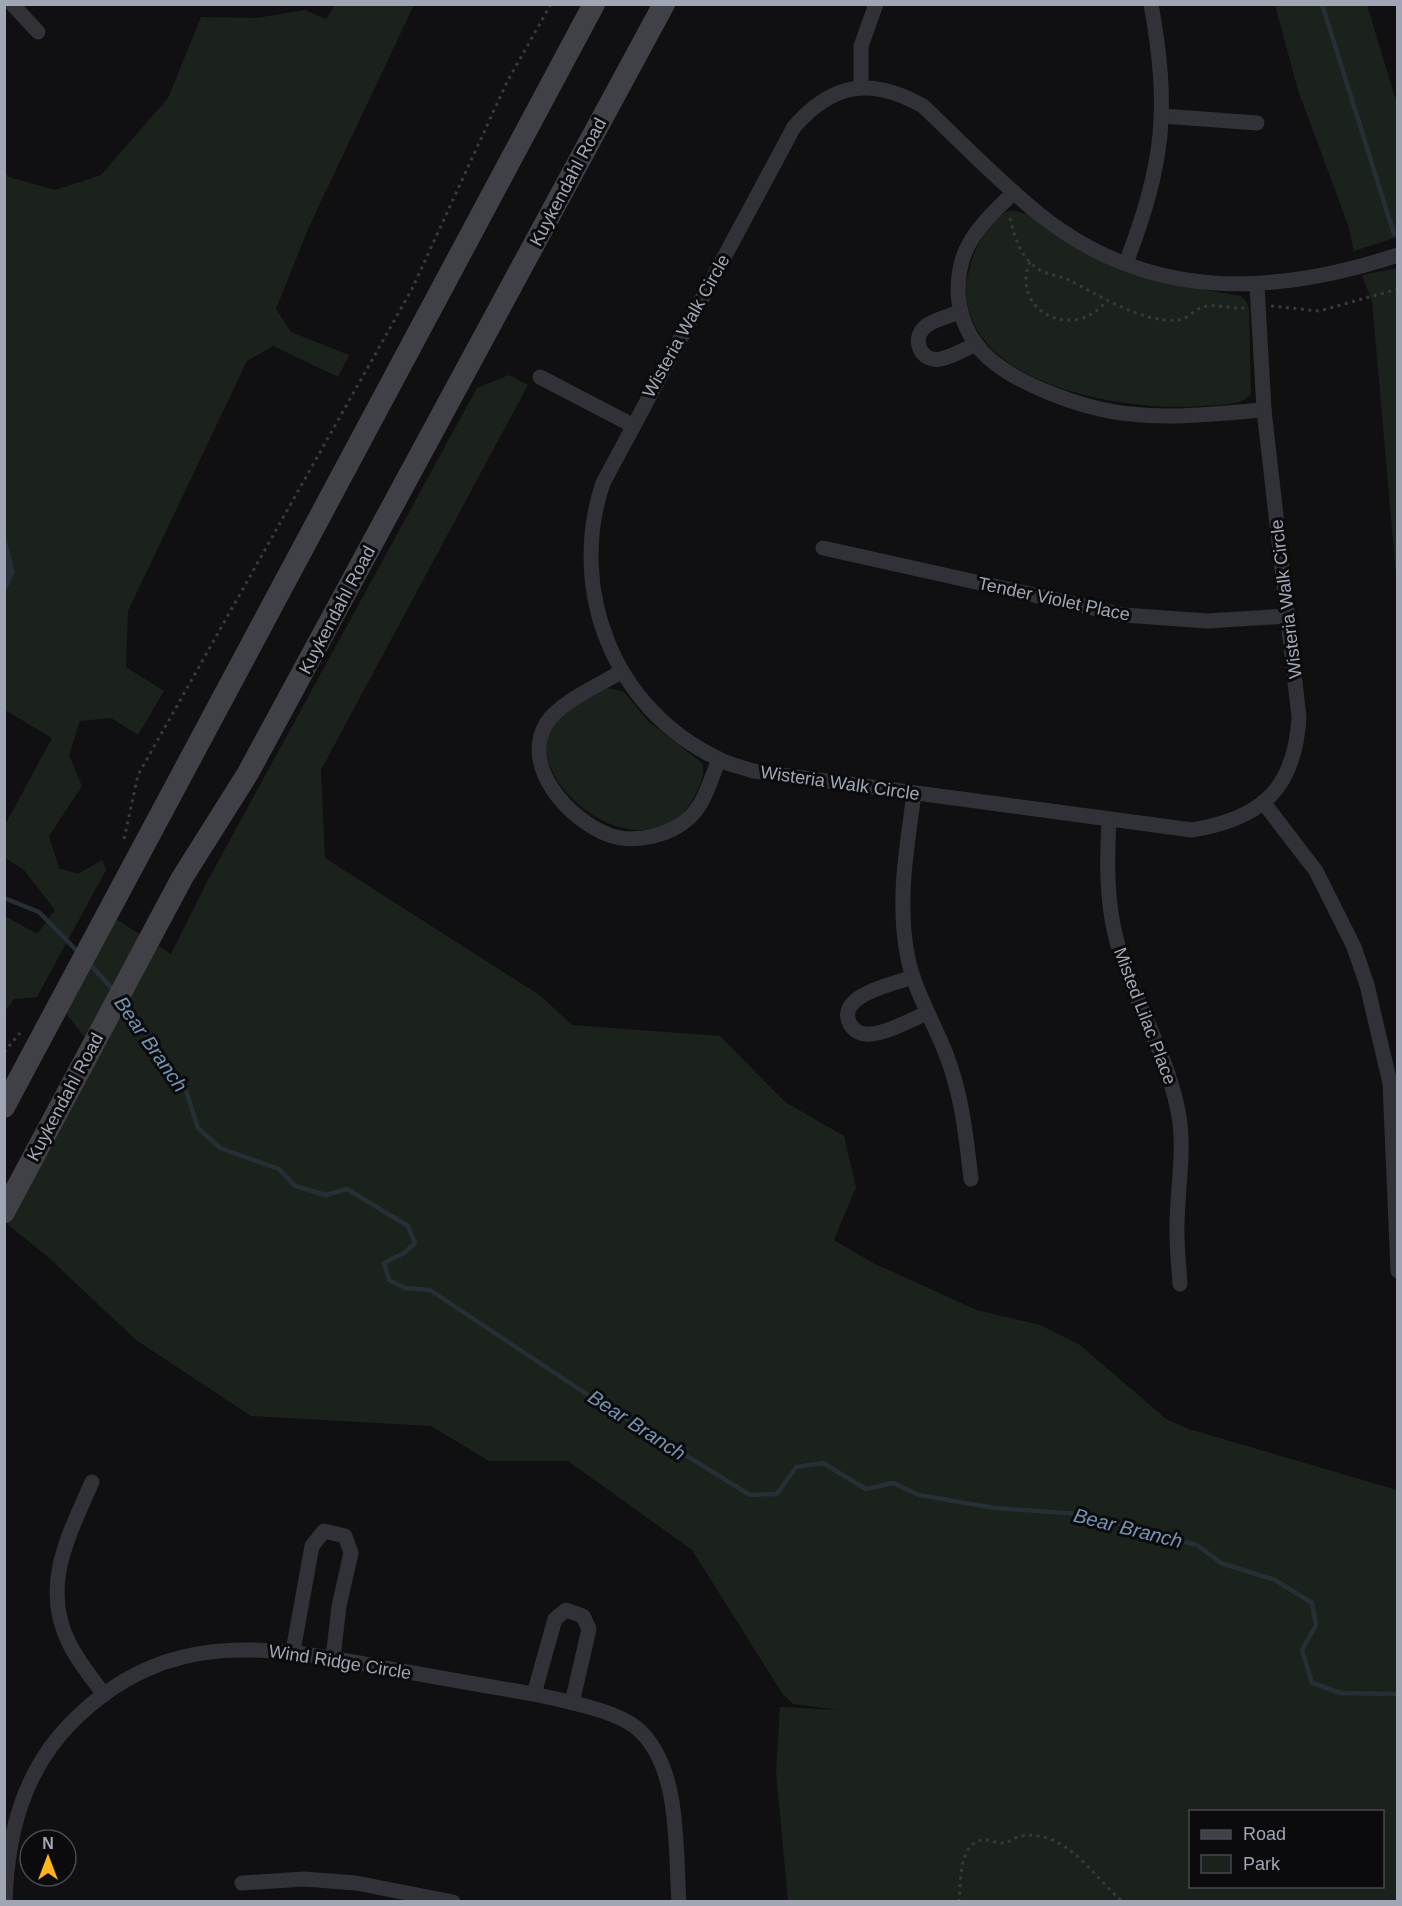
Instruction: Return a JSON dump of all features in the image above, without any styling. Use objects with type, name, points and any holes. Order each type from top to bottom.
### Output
[{"type":"main road","points":[[4,1107],[33,1031],[594,4]]},
{"type":"main road","name":"Kuykendahl Road","points":[[4,1212],[182,878],[248,773],[664,4]]},
{"type":"street","points":[[12,4],[38,32]]},
{"type":"street","points":[[861,87],[861,46],[876,4]]},
{"type":"street","points":[[1126,263],[1156,173],[1163,116],[1159,50],[1151,4]]},
{"type":"street","name":"Wisteria Walk Circle","points":[[1257,285],[1264,410],[1299,717],[1298,742],[1284,782],[1243,817],[1217,826],[1192,830],[786,777],[719,760],[664,723],[639,698],[621,672],[598,614],[592,585],[591,555],[596,503],[603,483],[632,425],[794,127],[810,109],[826,97],[861,87],[901,93],[923,106],[1014,192],[1067,234],[1126,263],[1162,275],[1198,282],[1257,285],[1300,281],[1398,255]]},
{"type":"street","points":[[1163,116],[1257,123]]},
{"type":"street","points":[[1014,192],[969,244],[961,265],[958,283],[961,312],[976,344],[990,359],[1049,392],[1091,406],[1129,414],[1169,417],[1264,410]]},
{"type":"street","points":[[961,312],[927,326],[920,334],[918,345],[921,353],[929,359],[940,359],[976,344]]},
{"type":"street","points":[[540,377],[632,425]]},
{"type":"street","name":"Tender Violet Place","points":[[823,548],[1124,615],[1207,621],[1288,616]]},
{"type":"street","points":[[621,672],[554,712],[545,726],[538,756],[542,772],[552,789],[574,813],[608,834],[644,838],[659,835],[676,828],[692,816],[703,799],[719,760]]},
{"type":"street","points":[[914,794],[903,879],[902,917],[913,977],[958,1087],[971,1179]]},
{"type":"street","points":[[1263,802],[1316,871],[1354,947],[1367,985],[1390,1083],[1398,1271]]},
{"type":"street","name":"Misted Lilac Place","points":[[1109,820],[1107,858],[1109,899],[1116,939],[1130,978],[1160,1046],[1178,1108],[1182,1145],[1177,1233],[1180,1284]]},
{"type":"street","points":[[913,977],[859,996],[850,1005],[848,1016],[851,1026],[861,1033],[872,1034],[927,1013]]},
{"type":"street","points":[[92,1482],[67,1540],[55,1586],[58,1613],[71,1647],[104,1695]]},
{"type":"street","points":[[293,1651],[312,1546],[324,1531],[345,1536],[351,1553],[339,1606],[333,1658]]},
{"type":"street","points":[[534,1694],[555,1619],[566,1610],[583,1616],[589,1629],[572,1703]]},
{"type":"street","name":"Wind Ridge Circle","points":[[5,1902],[6,1871],[13,1826],[29,1783],[54,1742],[68,1725],[104,1695],[151,1667],[199,1653],[245,1649],[293,1651],[534,1694],[614,1716],[638,1729],[657,1752],[667,1776],[679,1902]]},
{"type":"street","points":[[242,1883],[304,1879],[356,1883],[453,1902]]},
{"type":"path","points":[[130,850],[138,775],[412,289],[507,82],[551,4]]},
{"type":"path","points":[[1030,262],[1025,275],[1029,296],[1035,306],[1046,315],[1077,320],[1091,315],[1107,302]]},
{"type":"path","points":[[4,1052],[33,1031]]},
{"type":"path","points":[[958,1902],[964,1856],[972,1844],[983,1839],[1003,1843],[1022,1836],[1056,1840],[1080,1858],[1123,1902]]},
{"type":"green space","points":[[335,5],[414,5],[308,229],[276,309],[291,332],[349,355],[338,377],[273,346],[247,361],[128,611],[126,667],[164,691],[138,735],[111,718],[80,721],[69,755],[82,786],[49,836],[59,868],[78,874],[102,860],[106,870],[37,997],[14,999],[5,1011],[5,916],[37,934],[55,910],[24,870],[5,858],[5,825],[52,738],[5,710],[5,594],[15,572],[4,529],[5,173],[9,177],[55,190],[101,175],[168,98],[201,17],[256,18],[305,10],[326,19]]},
{"type":"green space","points":[[1275,5],[1367,5],[1397,104],[1397,237],[1354,251],[1348,225],[1298,90]]},
{"type":"green space","points":[[1010,210],[1028,214],[1076,248],[1123,271],[1169,284],[1241,296],[1247,302],[1249,311],[1251,394],[1235,403],[1172,407],[1097,398],[1058,387],[1023,372],[994,351],[974,324],[966,285],[979,243],[990,227]]},
{"type":"green space","points":[[1398,268],[1397,586],[1372,301],[1362,275]]},
{"type":"green space","points":[[509,375],[528,385],[321,770],[325,858],[541,996],[572,1025],[720,1036],[785,1102],[844,1136],[856,1187],[834,1240],[873,1263],[977,1310],[1040,1325],[1080,1345],[1166,1419],[1189,1429],[1397,1490],[1397,1901],[788,1901],[776,1772],[780,1707],[839,1710],[793,1704],[782,1693],[692,1550],[568,1461],[489,1461],[431,1426],[251,1416],[136,1340],[49,1258],[5,1222],[86,1039],[66,1013],[116,919],[171,954],[208,880],[477,388]]},
{"type":"green space","points":[[607,688],[623,691],[648,721],[702,763],[703,776],[694,797],[672,822],[645,830],[615,826],[587,811],[564,790],[550,765],[547,739],[560,716],[576,704]]},
{"type":"shaded area","points":[[4,529],[15,572],[5,594],[4,594]]},
{"type":"waterway","points":[[1322,4],[1394,234]]},
{"type":"waterway","name":"Bear Branch","points":[[4,898],[39,912],[78,952]]},
{"type":"waterway","name":"Bear Branch","points":[[88,962],[115,992]]},
{"type":"waterway","name":"Bear Branch","points":[[124,1003],[186,1091],[198,1128],[220,1148],[279,1169],[295,1186],[326,1195],[347,1189],[408,1226],[415,1243],[404,1253],[384,1263],[389,1280],[405,1288],[430,1290],[588,1395],[750,1495],[777,1494],[796,1467],[823,1463],[866,1489],[893,1483],[919,1495],[995,1508],[1079,1514],[1197,1545],[1221,1563],[1275,1580],[1312,1603],[1316,1625],[1302,1650],[1312,1683],[1341,1693],[1398,1694]]}]
